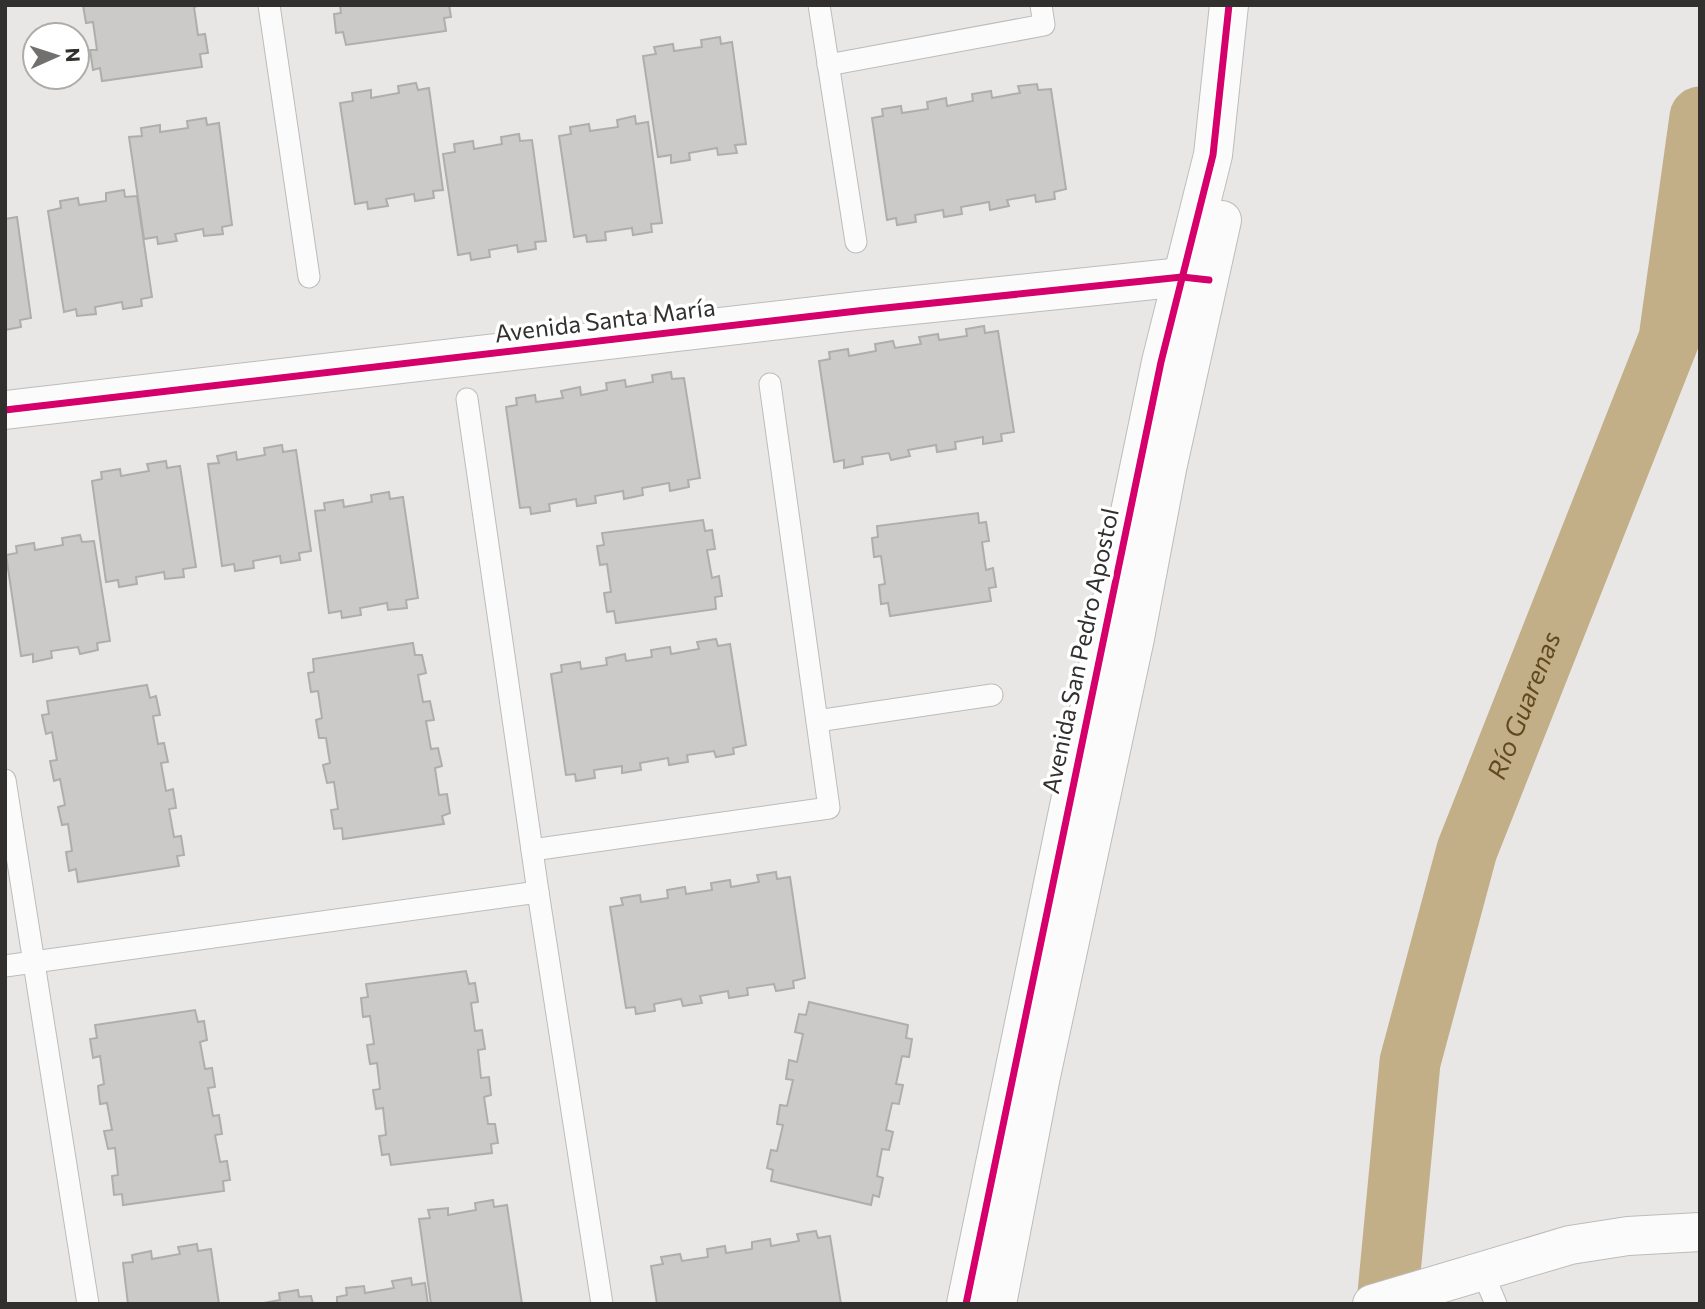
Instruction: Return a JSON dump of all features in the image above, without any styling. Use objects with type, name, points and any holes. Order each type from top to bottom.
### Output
[{"type":"street","name":"Avenida San Pedro Apostol","points":[[996,1304],[1040,1081],[1135,638],[1167,470],[1213,155],[1229,5]]},
{"type":"street","name":"Avenida San Pedro Apostol","points":[[966,1304],[1161,362],[1196,278],[1233,167],[1249,5]]},
{"type":"street","name":"Avenida Santa María","points":[[5,410],[866,310],[1196,278]]},
{"type":"street","points":[[1372,1304],[1497,1279],[1570,1245],[1616,1238],[1700,1232]]},
{"type":"lane","points":[[269,5],[309,277]]},
{"type":"lane","points":[[819,5],[856,242]]},
{"type":"lane","points":[[828,65],[1044,25],[1041,5]]},
{"type":"lane","points":[[532,850],[829,808],[770,384]]},
{"type":"lane","points":[[467,400],[538,892],[602,1304]]},
{"type":"lane","points":[[817,721],[992,695]]},
{"type":"lane","points":[[5,779],[88,1304]]},
{"type":"lane","points":[[5,966],[538,892]]},
{"type":"building","points":[[83,5],[201,5],[194,7],[198,35],[205,34],[208,53],[200,54],[202,67],[102,81],[100,68],[93,70],[91,50],[97,50],[93,22],[86,21]]},
{"type":"building","points":[[340,5],[449,5],[451,17],[444,18],[446,31],[346,45],[343,32],[336,33],[334,14],[341,13]]},
{"type":"building","points":[[720,37],[721,44],[732,42],[746,144],[735,145],[737,153],[718,155],[717,148],[689,153],[690,160],[671,163],[671,155],[658,157],[643,56],[656,54],[654,47],[673,44],[674,51],[702,47],[701,40]]},
{"type":"building","points":[[416,83],[418,90],[429,88],[443,190],[433,191],[434,198],[415,201],[414,194],[386,199],[388,206],[368,209],[367,202],[355,204],[340,103],[353,101],[352,93],[371,90],[371,98],[399,93],[398,86]]},
{"type":"building","points":[[1037,84],[1038,90],[1051,89],[1066,189],[1054,192],[1055,199],[1036,202],[1035,195],[1007,200],[1009,206],[990,210],[989,202],[961,207],[962,214],[944,217],[943,210],[915,215],[916,222],[897,225],[896,218],[887,220],[872,118],[883,116],[882,109],[901,106],[902,113],[928,109],[927,102],[946,98],[947,106],[973,101],[972,94],[991,91],[992,98],[1020,93],[1018,86]]},
{"type":"building","points":[[635,116],[636,124],[648,122],[662,223],[651,224],[652,232],[633,235],[632,228],[605,232],[606,240],[587,242],[586,235],[574,237],[559,136],[571,134],[570,127],[589,124],[590,131],[618,127],[617,120]]},
{"type":"building","points":[[206,118],[207,125],[219,123],[232,225],[222,227],[223,234],[204,236],[203,229],[175,234],[177,241],[158,244],[157,237],[144,239],[129,137],[142,136],[141,128],[160,125],[160,132],[188,128],[187,121]]},
{"type":"building","points":[[519,134],[520,141],[532,140],[546,241],[535,242],[536,249],[518,252],[517,245],[489,250],[490,257],[471,260],[470,253],[458,255],[443,154],[455,152],[454,144],[473,141],[474,149],[502,144],[501,137]]},
{"type":"building","points":[[124,190],[125,197],[137,196],[152,297],[141,299],[142,306],[123,309],[122,302],[95,307],[96,314],[77,316],[76,309],[64,312],[48,211],[61,208],[60,201],[78,198],[79,205],[106,201],[106,193]]},
{"type":"building","points":[[17,217],[31,318],[20,320],[21,327],[5,330],[5,219]]},
{"type":"building","points":[[984,326],[985,333],[998,331],[1014,432],[1001,434],[1002,441],[983,444],[983,437],[955,442],[956,449],[937,452],[936,445],[908,450],[910,456],[891,460],[889,453],[862,457],[863,464],[844,468],[844,460],[834,462],[819,361],[830,359],[829,352],[848,349],[849,356],[876,351],[875,344],[893,341],[895,348],[921,344],[919,337],[938,334],[939,340],[967,336],[966,329]]},
{"type":"building","points":[[671,372],[672,379],[684,378],[700,478],[688,480],[689,487],[670,491],[669,483],[642,488],[643,495],[624,499],[623,491],[595,496],[596,503],[577,506],[576,499],[549,504],[550,511],[531,514],[530,507],[520,508],[506,407],[517,405],[516,398],[535,395],[536,402],[563,398],[561,391],[580,387],[581,395],[607,390],[606,383],[625,380],[626,387],[653,382],[652,375]]},
{"type":"building","points":[[282,445],[283,452],[296,450],[311,551],[299,553],[300,560],[281,563],[280,556],[253,561],[254,568],[235,571],[234,564],[222,566],[208,464],[219,463],[217,456],[236,452],[237,460],[265,455],[264,448]]},
{"type":"building","points":[[166,461],[167,468],[180,466],[196,567],[183,569],[184,577],[165,579],[164,572],[136,577],[137,584],[119,587],[118,580],[106,582],[92,481],[102,479],[101,472],[120,469],[121,476],[149,471],[147,464]]},
{"type":"building","points":[[389,492],[390,499],[403,497],[418,598],[406,600],[407,608],[388,610],[387,603],[360,608],[361,615],[342,618],[341,611],[329,613],[315,511],[325,510],[324,503],[343,500],[344,507],[372,502],[371,495]]},
{"type":"building","points":[[978,513],[979,523],[986,522],[989,541],[982,542],[986,570],[993,568],[996,587],[989,588],[991,601],[890,616],[888,603],[881,604],[879,585],[885,584],[881,556],[874,557],[872,538],[878,537],[877,526]]},
{"type":"building","points":[[703,520],[705,531],[712,530],[715,549],[707,550],[712,578],[719,576],[722,596],[715,597],[716,609],[616,623],[614,611],[607,612],[604,593],[611,592],[607,564],[600,565],[597,546],[604,545],[602,533]]},
{"type":"building","points":[[80,535],[82,542],[94,541],[110,641],[97,643],[98,650],[80,654],[78,647],[51,651],[52,658],[33,662],[33,654],[21,656],[6,555],[17,553],[16,546],[34,543],[35,550],[63,545],[62,538]]},
{"type":"building","points":[[716,639],[718,646],[730,644],[746,745],[733,748],[734,754],[716,757],[714,751],[687,755],[688,762],[669,765],[668,758],[640,763],[641,770],[622,773],[622,766],[594,770],[595,778],[576,781],[575,774],[566,775],[551,674],[562,672],[561,665],[580,662],[581,669],[607,665],[606,658],[625,654],[626,661],[652,657],[651,650],[670,647],[671,654],[699,649],[697,642]]},
{"type":"building","points":[[413,643],[415,655],[422,655],[426,673],[418,675],[423,702],[430,701],[434,720],[426,721],[431,749],[438,748],[442,766],[435,768],[439,795],[447,794],[450,813],[442,816],[444,824],[343,839],[342,828],[334,829],[331,810],[338,809],[334,782],[327,783],[323,765],[330,763],[326,738],[319,738],[316,720],[322,718],[318,691],[311,692],[308,673],[314,672],[313,659]]},
{"type":"building","points":[[147,685],[150,698],[156,696],[160,715],[153,716],[158,744],[164,743],[168,762],[161,763],[166,791],[173,789],[176,808],[169,809],[174,837],[181,836],[184,855],[177,856],[179,866],[78,882],[76,869],[69,871],[66,852],[72,851],[68,824],[62,825],[58,807],[65,805],[60,779],[54,781],[50,761],[57,760],[52,732],[46,734],[42,715],[49,714],[47,701]]},
{"type":"building","points":[[776,872],[777,879],[790,877],[805,978],[793,981],[794,988],[776,991],[774,984],[747,988],[748,995],[729,998],[728,991],[700,996],[702,1003],[683,1006],[681,999],[654,1004],[655,1011],[636,1014],[635,1007],[626,1008],[610,907],[623,905],[621,898],[640,895],[641,902],[668,898],[667,890],[685,887],[686,894],[712,890],[711,883],[730,880],[731,887],[759,882],[757,875]]},
{"type":"building","points":[[466,971],[469,984],[475,983],[478,1002],[471,1003],[475,1031],[482,1030],[485,1049],[478,1050],[481,1078],[489,1077],[491,1095],[484,1097],[488,1124],[495,1124],[498,1143],[491,1144],[492,1153],[391,1165],[389,1154],[382,1155],[379,1136],[386,1135],[383,1108],[376,1109],[373,1090],[380,1089],[377,1063],[370,1064],[367,1045],[374,1044],[370,1016],[363,1017],[361,998],[368,997],[366,984]]},
{"type":"building","points":[[809,1002],[908,1025],[906,1038],[912,1039],[909,1057],[902,1056],[896,1084],[903,1085],[899,1104],[892,1103],[886,1130],[893,1132],[889,1150],[882,1149],[877,1176],[883,1178],[879,1197],[873,1195],[871,1205],[771,1181],[773,1170],[767,1168],[771,1150],[777,1151],[783,1125],[777,1124],[780,1105],[787,1106],[793,1080],[786,1079],[789,1060],[797,1062],[803,1034],[795,1032],[799,1014],[806,1015]]},
{"type":"building","points":[[195,1010],[198,1022],[204,1021],[207,1040],[200,1042],[205,1069],[212,1068],[215,1087],[208,1088],[213,1116],[219,1115],[222,1134],[215,1135],[220,1162],[227,1161],[230,1180],[223,1181],[224,1191],[123,1205],[122,1194],[114,1195],[112,1176],[118,1175],[115,1148],[108,1149],[104,1131],[112,1130],[107,1103],[100,1104],[98,1086],[104,1084],[100,1056],[93,1058],[90,1039],[97,1038],[95,1025]]},
{"type":"building","points":[[493,1200],[494,1207],[507,1205],[522,1304],[431,1304],[419,1219],[430,1218],[428,1210],[448,1208],[448,1215],[476,1210],[475,1203]]},
{"type":"building","points":[[816,1231],[818,1238],[830,1236],[841,1304],[657,1304],[651,1266],[663,1264],[661,1257],[680,1254],[682,1261],[708,1257],[707,1249],[725,1246],[726,1253],[752,1249],[752,1242],[770,1239],[771,1246],[799,1241],[797,1234]]},
{"type":"building","points":[[197,1244],[198,1251],[211,1249],[219,1304],[128,1304],[123,1263],[133,1262],[132,1255],[151,1251],[152,1259],[180,1254],[178,1247]]},
{"type":"building","points":[[411,1278],[412,1285],[425,1283],[428,1304],[337,1304],[337,1297],[347,1295],[346,1288],[364,1286],[365,1293],[394,1288],[392,1281]]},
{"type":"building","points":[[298,1290],[299,1297],[311,1296],[313,1304],[258,1304],[280,1300],[279,1293]]},
{"type":"waterway","name":"Río Guarenas","points":[[1387,1304],[1410,1062],[1467,850],[1669,339],[1700,117]]},
{"type":"cycle path","points":[[966,1304],[1161,362],[1213,155],[1229,5]]},
{"type":"cycle path","points":[[5,410],[866,310],[1182,277],[1209,280]]}]
